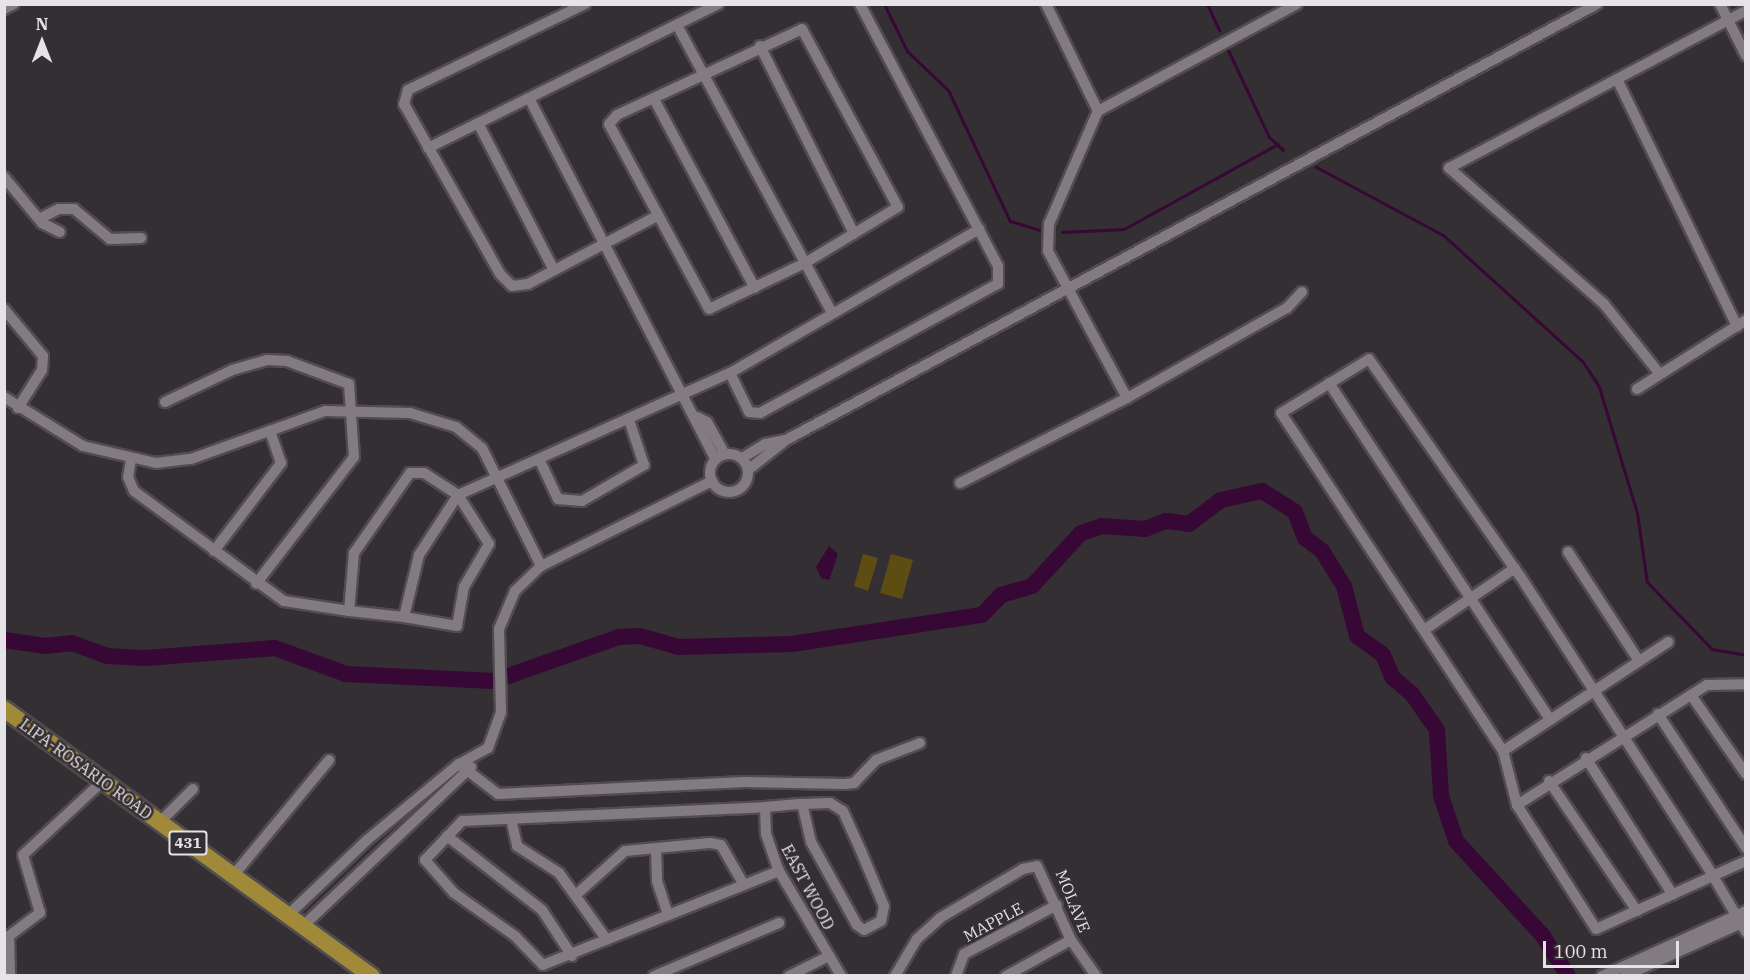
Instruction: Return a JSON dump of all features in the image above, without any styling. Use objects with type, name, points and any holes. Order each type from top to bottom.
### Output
[{"type":"main road","name":"LIPA-ROSARIO ROAD","points":[[4,710],[232,877],[372,975]]},
{"type":"street","points":[[4,9],[14,4]]},
{"type":"street","points":[[585,4],[408,90],[404,104],[505,280],[513,286],[528,284],[553,268],[655,217]]},
{"type":"street","points":[[428,148],[718,4]]},
{"type":"street","points":[[730,373],[749,412],[760,413],[993,291],[998,266],[860,4]]},
{"type":"street","points":[[1046,4],[1098,111]]},
{"type":"street","points":[[1127,398],[1048,251],[1047,230],[1098,111],[1297,4]]},
{"type":"street","points":[[712,481],[720,489],[737,490],[748,470],[786,440],[1597,4]]},
{"type":"street","points":[[1720,4],[1746,56]]},
{"type":"street","points":[[1659,373],[1604,304],[1449,168],[1746,11]]},
{"type":"street","points":[[677,25],[832,313]]},
{"type":"street","points":[[792,30],[809,33],[897,199],[893,214],[720,307],[705,306],[609,128],[617,115],[704,75],[792,30]]},
{"type":"street","points":[[759,46],[854,234]]},
{"type":"street","points":[[1617,79],[1741,323],[1636,389]]},
{"type":"street","points":[[287,916],[390,822],[459,764],[474,758],[488,748],[501,712],[498,664],[504,608],[541,566],[712,481],[720,456],[707,423],[697,417],[530,98]]},
{"type":"street","points":[[654,99],[755,288]]},
{"type":"street","points":[[478,123],[553,268]]},
{"type":"street","points":[[4,177],[39,219],[60,232]]},
{"type":"street","points":[[39,219],[59,209],[74,209],[111,239],[141,238]]},
{"type":"street","points":[[404,617],[419,555],[458,495],[499,476],[540,461],[730,373],[979,229]]},
{"type":"street","points":[[960,483],[1127,398],[1287,308],[1302,292]]},
{"type":"street","points":[[4,309],[43,356],[42,370],[18,408]]},
{"type":"street","points":[[1743,921],[1713,876],[1594,692],[1515,568],[1369,359],[1281,413],[1503,751],[1517,805],[1596,929],[1673,895],[1713,876],[1746,861]]},
{"type":"street","points":[[165,402],[232,369],[277,360],[344,381],[352,390],[356,449],[350,465],[256,584]]},
{"type":"street","points":[[1329,383],[1468,600],[1550,720]]},
{"type":"street","points":[[4,397],[18,408],[83,446],[131,459],[191,459],[270,431],[302,416],[354,411],[410,413],[456,427],[482,448],[499,476],[541,566]]},
{"type":"street","points":[[540,461],[558,499],[582,501],[644,465],[629,420]]},
{"type":"street","points":[[214,551],[280,463],[270,431]]},
{"type":"street","points":[[720,456],[742,458],[765,444],[786,440]]},
{"type":"street","points":[[742,458],[748,470]]},
{"type":"street","points":[[131,459],[128,477],[134,491],[256,584],[284,601],[349,611],[404,617],[457,626],[464,587],[489,544],[458,495],[424,473],[410,474],[354,553],[349,611]]},
{"type":"street","points":[[1568,552],[1639,661]]},
{"type":"street","points":[[1424,630],[1515,568]]},
{"type":"street","points":[[1503,751],[1668,642]]},
{"type":"street","points":[[1517,805],[1549,781],[1707,685],[1746,684]]},
{"type":"street","points":[[1691,695],[1746,774]]},
{"type":"street","points":[[1658,714],[1746,848]]},
{"type":"street","points":[[459,764],[498,794],[745,782],[854,783],[876,760],[920,743]]},
{"type":"street","points":[[302,927],[469,773],[474,758]]},
{"type":"street","points":[[1586,758],[1673,895]]},
{"type":"street","points":[[232,877],[329,760]]},
{"type":"street","points":[[1549,781],[1637,911]]},
{"type":"street","points":[[10,975],[9,936],[39,913],[23,855],[103,782]]},
{"type":"street","points":[[159,822],[194,789]]},
{"type":"street","points":[[780,871],[572,956],[540,964],[515,936],[429,870],[426,856],[462,821],[802,804],[835,804],[843,812],[884,906],[881,921],[870,928],[858,927],[824,871],[805,826],[802,804]]},
{"type":"street","name":"EAST WOOD","points":[[765,807],[766,834],[780,871],[841,975]]},
{"type":"street","points":[[511,819],[517,846],[559,873],[578,893],[607,940]]},
{"type":"street","points":[[390,822],[401,835]]},
{"type":"street","points":[[447,836],[543,910],[572,956]]},
{"type":"street","points":[[578,893],[615,856],[718,844],[744,885]]},
{"type":"street","points":[[656,850],[657,881],[668,915]]},
{"type":"street","name":"MOLAVE","points":[[896,975],[917,939],[940,918],[1023,868],[1043,868],[1071,939],[1090,974]]},
{"type":"street","name":"MAPPLE","points":[[956,975],[964,954],[1057,905]]},
{"type":"street","points":[[1602,975],[1743,921]]},
{"type":"street","points":[[1626,975],[1743,921]]},
{"type":"street","points":[[654,975],[780,923]]},
{"type":"street","points":[[1006,975],[1071,939]]},
{"type":"street","points":[[789,975],[829,956]]},
{"type":"shaded area","points":[[829,546],[838,554],[829,580],[821,578],[816,567]]},
{"type":"shaded area","points":[[863,554],[878,558],[868,591],[854,586]]},
{"type":"shaded area","points":[[891,554],[913,560],[902,599],[880,593]]},
{"type":"waterway","points":[[884,4],[907,51],[948,90],[1010,221],[1039,230]]},
{"type":"waterway","points":[[1207,4],[1219,30]]},
{"type":"waterway","points":[[1228,50],[1269,137],[1283,150]]},
{"type":"waterway","points":[[1062,232],[1124,229],[1278,144]]},
{"type":"waterway","points":[[1316,167],[1443,235],[1583,362],[1599,387],[1637,513],[1647,582],[1712,649],[1746,655]]},
{"type":"waterway","points":[[4,640],[45,646],[72,643],[107,656],[145,658],[275,648],[346,674],[494,681],[619,637],[640,636],[679,647],[792,644],[982,615],[1001,595],[1032,586],[1081,533],[1102,526],[1145,529],[1166,521],[1189,524],[1221,500],[1262,491],[1295,512],[1305,538],[1322,551],[1344,586],[1357,636],[1383,655],[1393,678],[1412,694],[1437,730],[1441,796],[1456,841],[1543,936],[1568,976]]}]
